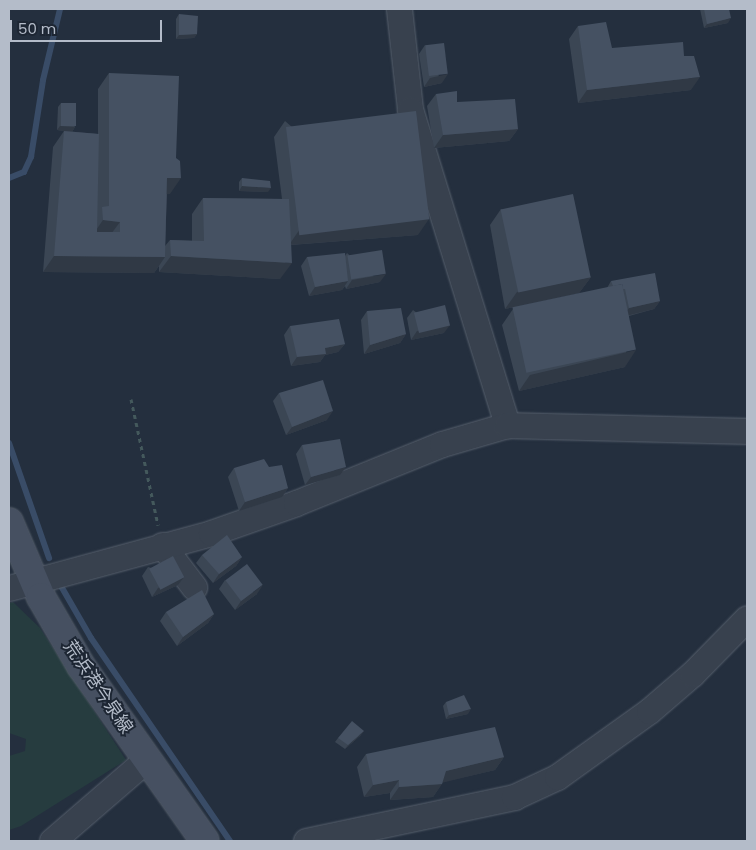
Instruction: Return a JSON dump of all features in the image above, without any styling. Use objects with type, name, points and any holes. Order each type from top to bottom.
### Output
[{"type":"main road","name":"荒浜港今泉線","points":[[9,522],[21,584],[205,841]]},
{"type":"street","points":[[399,9],[410,110],[507,425]]},
{"type":"street","points":[[21,584],[220,530],[442,444],[507,425],[747,431]]},
{"type":"street","points":[[162,545],[194,587]]},
{"type":"street","points":[[306,841],[514,797],[557,776],[649,710],[692,674],[747,618]]},
{"type":"street","points":[[52,841],[147,758]]},
{"type":"path","points":[[131,399],[162,545]]},
{"type":"green space","points":[[13,602],[40,628],[126,760],[21,826],[9,830],[9,756],[25,751],[26,739],[9,733],[9,603]]},
{"type":"building","points":[[704,9],[729,9],[731,18],[707,24]]},
{"type":"building","points":[[179,14],[198,16],[197,34],[179,35]]},
{"type":"building","points":[[606,22],[612,48],[683,42],[684,56],[694,56],[700,77],[587,90],[578,26]]},
{"type":"building","points":[[444,43],[448,74],[429,76],[425,45]]},
{"type":"building","points":[[109,73],[179,76],[176,158],[180,161],[181,178],[167,178],[165,257],[54,256],[64,131],[99,134],[97,232],[120,232],[120,222],[103,220],[102,207],[109,206]]},
{"type":"building","points":[[457,91],[457,102],[515,99],[518,129],[443,135],[436,94]]},
{"type":"building","points":[[61,103],[76,103],[76,126],[61,126]]},
{"type":"building","points":[[416,111],[429,219],[299,235],[286,127]]},
{"type":"building","points":[[242,178],[270,181],[271,188],[242,186]]},
{"type":"building","points":[[573,194],[591,277],[518,293],[501,209]]},
{"type":"building","points":[[203,198],[289,199],[292,263],[171,256],[170,240],[204,241]]},
{"type":"building","points":[[382,250],[386,274],[351,279],[347,255]]},
{"type":"building","points":[[345,253],[348,281],[315,287],[307,257]]},
{"type":"building","points":[[655,273],[660,301],[629,308],[622,284],[613,286],[611,281]]},
{"type":"building","points":[[622,284],[636,350],[526,373],[512,307]]},
{"type":"building","points":[[445,305],[450,325],[419,333],[414,313]]},
{"type":"building","points":[[401,308],[406,334],[370,345],[367,311]]},
{"type":"building","points":[[339,319],[345,344],[325,348],[326,354],[297,357],[290,326]]},
{"type":"building","points":[[323,380],[333,411],[292,427],[279,393]]},
{"type":"building","points":[[340,439],[346,467],[311,477],[302,445]]},
{"type":"building","points":[[264,459],[269,467],[282,465],[288,488],[245,502],[234,468]]},
{"type":"building","points":[[227,535],[242,557],[219,574],[202,555]]},
{"type":"building","points":[[173,556],[184,577],[160,590],[149,569]]},
{"type":"building","points":[[247,564],[263,585],[241,601],[225,580]]},
{"type":"building","points":[[202,590],[214,614],[183,637],[166,612]]},
{"type":"building","points":[[464,695],[471,709],[449,715],[446,702]]},
{"type":"building","points":[[352,721],[364,731],[348,745],[338,738]]},
{"type":"building","points":[[495,727],[504,757],[446,771],[442,784],[399,787],[399,780],[373,785],[366,754]]},
{"type":"waterway","points":[[9,178],[24,172],[31,157],[43,80],[60,9]]},
{"type":"waterway","points":[[9,443],[49,558]]},
{"type":"waterway","points":[[61,586],[91,638],[230,841]]}]
